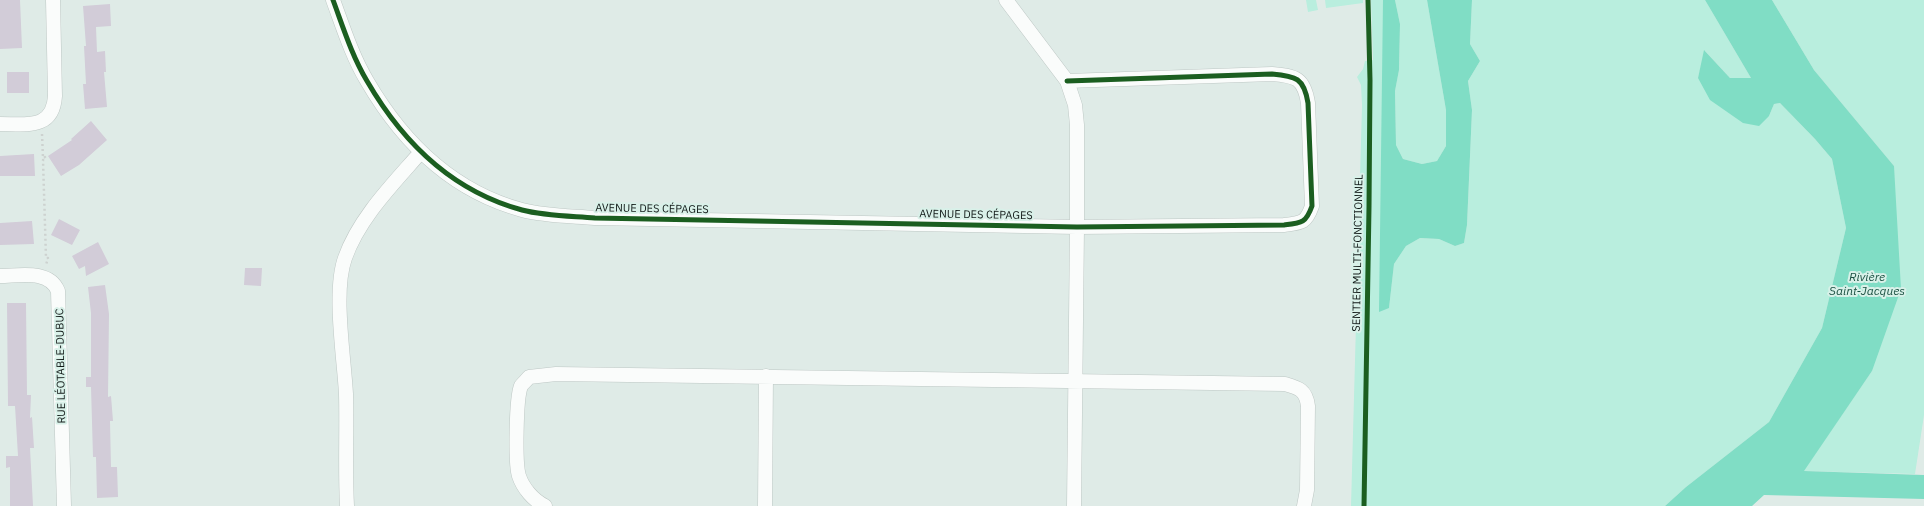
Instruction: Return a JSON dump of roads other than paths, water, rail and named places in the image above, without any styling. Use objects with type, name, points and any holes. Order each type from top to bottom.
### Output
[{"type":"street","points":[[0,124],[39,122],[45,119],[53,110],[55,96],[53,0]]},
{"type":"street","name":"AVENUE DES CÉPAGES","points":[[333,0],[349,43],[367,81],[390,116],[420,152],[457,182],[502,204],[540,213],[602,218],[1077,227],[1284,225],[1301,223],[1308,217],[1312,206],[1308,103],[1306,90],[1301,81],[1289,75],[1067,81]]},
{"type":"street","points":[[1006,0],[1067,81],[1075,105],[1077,125],[1077,227],[1074,506]]},
{"type":"street","points":[[347,506],[345,473],[346,394],[340,291],[345,259],[357,233],[378,203],[420,152]]},
{"type":"street","name":"RUE LÉOTABLE-DUBUC","points":[[0,276],[43,276],[51,280],[58,291],[60,300],[64,506]]},
{"type":"street","points":[[544,506],[539,503],[524,486],[519,476],[517,466],[518,399],[521,387],[529,377],[556,374],[1285,384],[1298,388],[1306,396],[1308,406],[1307,490],[1304,506]]},
{"type":"street","points":[[765,506],[766,376]]},
{"type":"water","points":[[1383,0],[1395,0],[1400,24],[1399,70],[1395,91],[1396,145],[1403,159],[1422,164],[1437,161],[1446,146],[1446,110],[1427,0],[1472,0],[1470,44],[1480,61],[1468,81],[1472,110],[1467,225],[1464,243],[1455,246],[1439,239],[1420,238],[1406,246],[1394,264],[1389,308],[1379,312]]},
{"type":"water","name":"Rivière Saint-Jacques","points":[[1705,0],[1772,0],[1814,70],[1894,166],[1901,289],[1872,371],[1804,471],[1924,475],[1924,499],[1764,495],[1752,506],[1665,506],[1686,487],[1769,422],[1822,328],[1846,228],[1832,159],[1780,103],[1774,104],[1769,116],[1759,126],[1743,123],[1710,100],[1698,78],[1704,50],[1730,78],[1751,78]]}]
